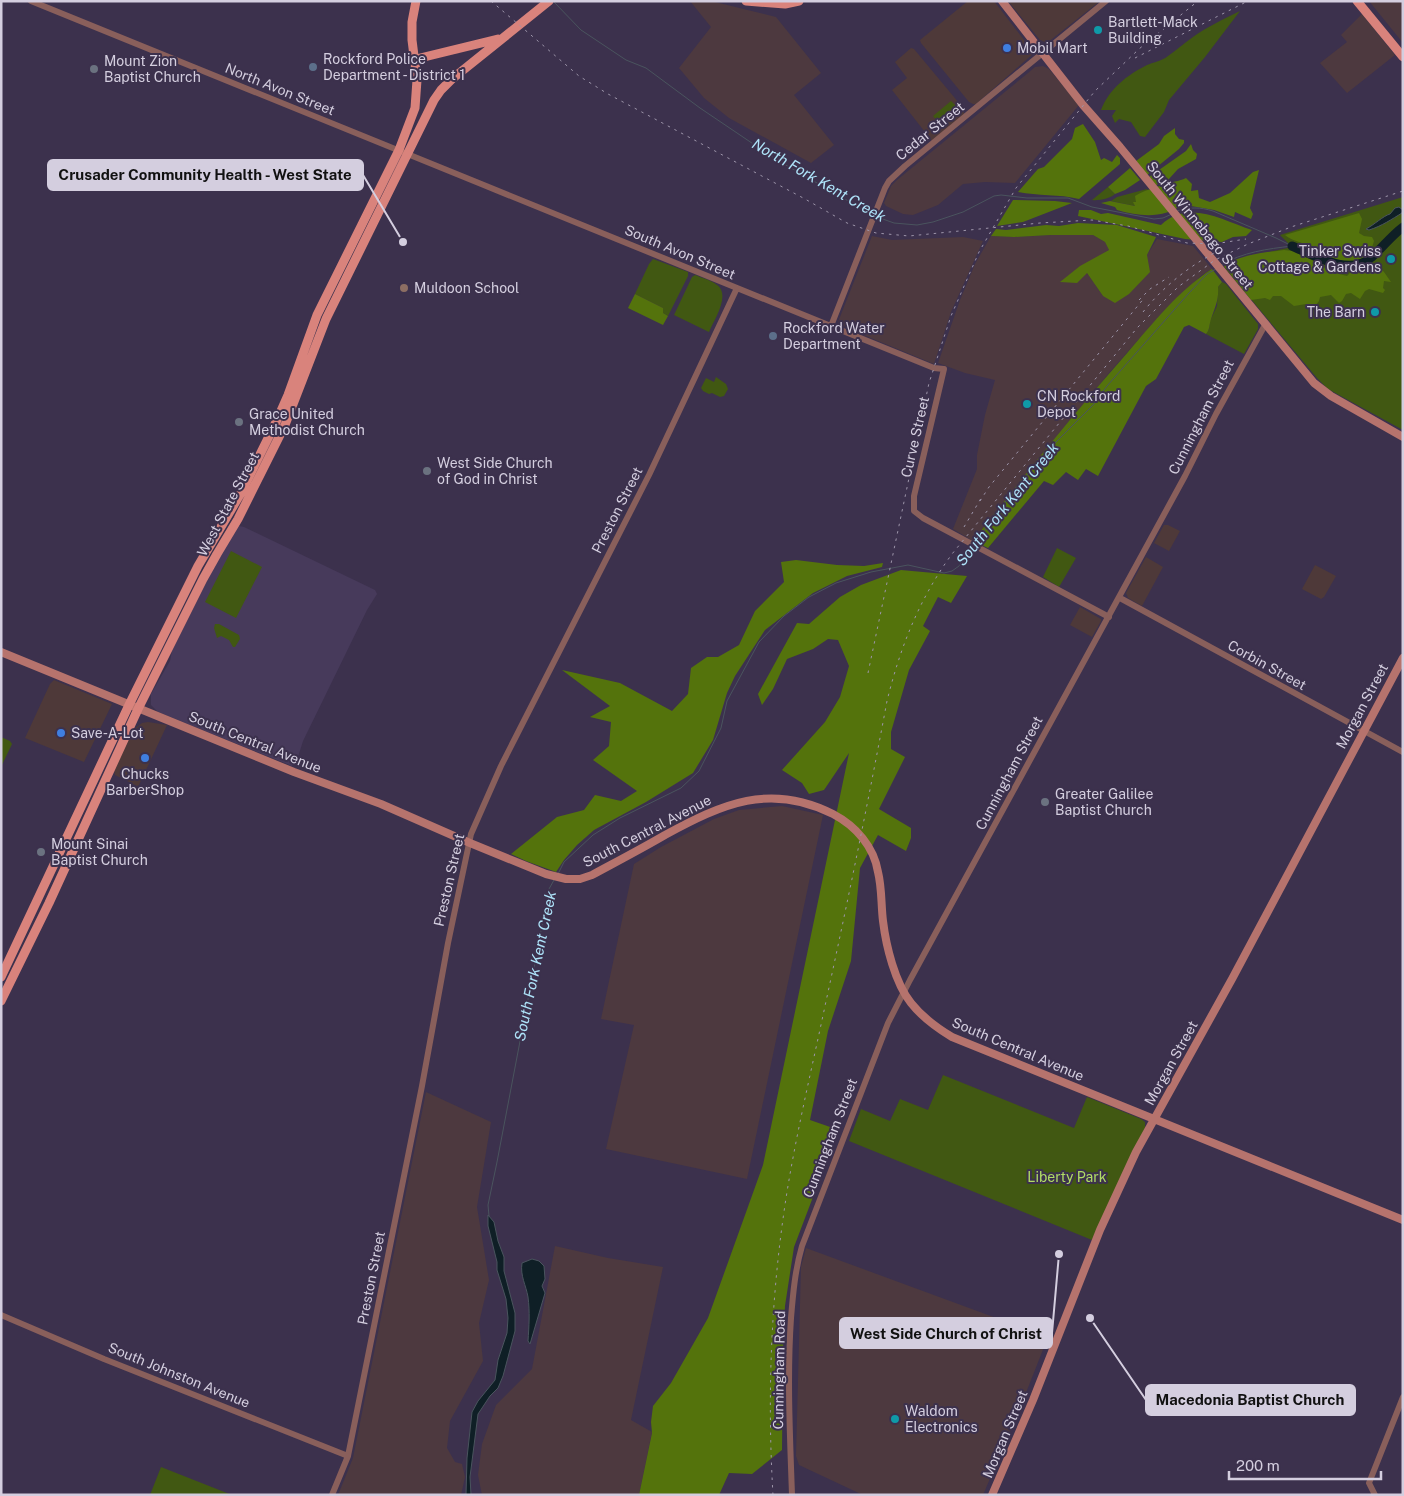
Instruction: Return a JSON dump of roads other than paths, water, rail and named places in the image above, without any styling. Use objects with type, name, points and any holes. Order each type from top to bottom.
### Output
[{"type":"main road","name":"West State Street","points":[[1,1001],[49,903],[134,707],[198,566],[241,493],[288,395],[317,315],[399,150],[416,108],[417,80],[416,59],[412,40],[412,22],[416,1]]},
{"type":"main road","name":"West State Street","points":[[1,977],[134,707],[212,562],[238,519],[285,425],[326,319],[434,100],[441,90],[548,1]]},
{"type":"main road","points":[[746,1],[785,4],[799,1]]},
{"type":"main road","name":"South Winnebago Street","points":[[1002,1],[1083,105],[1120,147],[1314,383],[1330,396],[1403,437]]},
{"type":"main road","points":[[1357,1],[1403,57]]},
{"type":"main road","points":[[416,59],[470,48],[502,38]]},
{"type":"main road","name":"South Central Avenue","points":[[1,652],[294,772],[381,804],[546,874],[566,880],[580,879],[592,875],[702,815],[733,804],[771,799],[801,802],[817,807],[838,817],[860,834],[869,845],[879,873],[887,943],[893,965],[910,1002],[920,1014],[938,1029],[952,1037],[1403,1220]]},
{"type":"main road","name":"Morgan Street","points":[[992,1495],[1030,1406],[1100,1230],[1136,1152],[1232,979],[1403,658]]},
{"type":"street","name":"North Avon Street","points":[[31,1],[408,154]]},
{"type":"street","name":"Cedar Street","points":[[831,326],[889,181],[1106,1]]},
{"type":"street","name":"South Avon Street","points":[[408,154],[927,365],[944,369]]},
{"type":"street","name":"Preston Street","points":[[332,1495],[348,1456],[471,834],[501,766],[649,475],[737,288]]},
{"type":"street","name":"Cunningham Street","points":[[802,1246],[888,1023],[904,991],[1120,598],[1265,324]]},
{"type":"street","name":"Curve Street","points":[[944,369],[914,496],[914,511],[918,516],[1109,617]]},
{"type":"street","name":"Corbin Street","points":[[1120,598],[1403,752]]},
{"type":"street","name":"Cunningham Road","points":[[792,1495],[789,1388],[790,1334],[794,1279],[802,1246]]},
{"type":"street","name":"South Johnston Avenue","points":[[1,1315],[348,1456]]},
{"type":"street","points":[[1374,1495],[1369,1483],[1403,1397]]},
{"type":"water","points":[[1399,207],[1403,210],[1402,213],[1369,230],[1366,229],[1390,214],[1395,208]]},
{"type":"water","points":[[488,1215],[494,1222],[504,1257],[504,1271],[515,1313],[515,1331],[498,1388],[478,1414],[470,1477],[471,1495],[466,1495],[467,1458],[472,1412],[478,1401],[495,1380],[498,1360],[507,1333],[506,1299],[497,1270],[497,1262],[488,1226]]},
{"type":"water","points":[[532,1259],[539,1261],[544,1266],[545,1279],[542,1286],[545,1293],[530,1344],[528,1341],[529,1303],[522,1276],[522,1263]]},
{"type":"waterway","name":"North Fork Kent Creek","points":[[553,1],[581,30],[626,60],[646,68],[700,108],[777,160],[871,214]]},
{"type":"waterway","name":"North Fork Kent Creek","points":[[877,217],[894,223],[917,225],[963,212],[994,196],[1001,195],[1027,198],[1068,198],[1092,207],[1154,219],[1172,214]]},
{"type":"waterway","name":"North Fork Kent Creek","points":[[1177,211],[1195,208],[1213,211],[1292,246]]},
{"type":"waterway","points":[[1292,246],[1332,263],[1353,265],[1363,263],[1372,257],[1403,227]]},
{"type":"waterway","name":"South Fork Kent Creek","points":[[1221,265],[1247,254],[1292,246]]},
{"type":"waterway","name":"South Fork Kent Creek","points":[[975,543],[1014,490],[1053,445],[1093,405],[1107,386],[1189,293],[1207,274],[1216,269]]},
{"type":"waterway","name":"South Fork Kent Creek","points":[[558,874],[564,862],[593,835],[620,818],[681,788],[699,771],[721,728],[727,701],[759,642],[784,616],[809,597],[836,583],[871,572],[908,565],[944,573],[952,571],[959,566],[973,546]]},
{"type":"waterway","name":"South Fork Kent Creek","points":[[489,1216],[488,1205],[549,889],[554,880]]},
{"type":"railway","points":[[491,1],[579,76],[608,94],[847,223],[876,233],[909,236],[1040,223],[1092,220],[1128,226],[1187,243],[1214,244],[1246,239]]},
{"type":"railway","points":[[868,673],[929,383],[951,316],[979,252],[1016,188],[1095,91],[1139,49],[1198,1]]},
{"type":"railway","points":[[1135,58],[1248,1]]},
{"type":"railway","points":[[773,1495],[770,1419],[772,1343],[777,1267],[787,1192],[887,701],[898,662],[920,606],[952,554],[1137,328],[1178,287],[1215,260],[1248,244],[1291,227],[1403,191]]},
{"type":"railway","points":[[1143,312],[1176,278],[1216,252]]},
{"type":"railway","points":[[1139,300],[1150,289],[1169,277]]},
{"type":"railway","points":[[980,501],[989,487],[1145,297]]},
{"type":"railway","points":[[964,527],[983,495]]},
{"type":"place","name":"Bartlett-Mack Building","points":[[1098,30]]},
{"type":"place","name":"Mobil Mart","points":[[1007,48]]},
{"type":"place","name":"Rockford Police Department - District 1","points":[[313,67]]},
{"type":"place","name":"Mount Zion Baptist Church","points":[[94,69]]},
{"type":"place","name":"Crusader Community Health - West State","points":[[403,242]]},
{"type":"place","name":"Tinker Swiss Cottage & Gardens","points":[[1391,259]]},
{"type":"place","name":"Muldoon School","points":[[404,288]]},
{"type":"place","name":"The Barn","points":[[1375,312]]},
{"type":"place","name":"Rockford Water Department","points":[[773,336]]},
{"type":"place","name":"CN Rockford Depot","points":[[1027,404]]},
{"type":"place","name":"Grace United Methodist Church","points":[[239,422]]},
{"type":"place","name":"West Side Church of God in Christ","points":[[427,471]]},
{"type":"place","name":"Save-A-Lot","points":[[61,733]]},
{"type":"place","name":"Chucks BarberShop","points":[[145,758]]},
{"type":"place","name":"Greater Galilee Baptist Church","points":[[1045,802]]},
{"type":"place","name":"Mount Sinai Baptist Church","points":[[41,852]]},
{"type":"place","name":"West Side Church of Christ","points":[[1059,1254]]},
{"type":"place","name":"Macedonia Baptist Church","points":[[1090,1318]]},
{"type":"place","name":"Waldom Electronics","points":[[895,1419]]},
{"type":"park label","name":"Liberty Park","points":[[1067,1177]]}]
